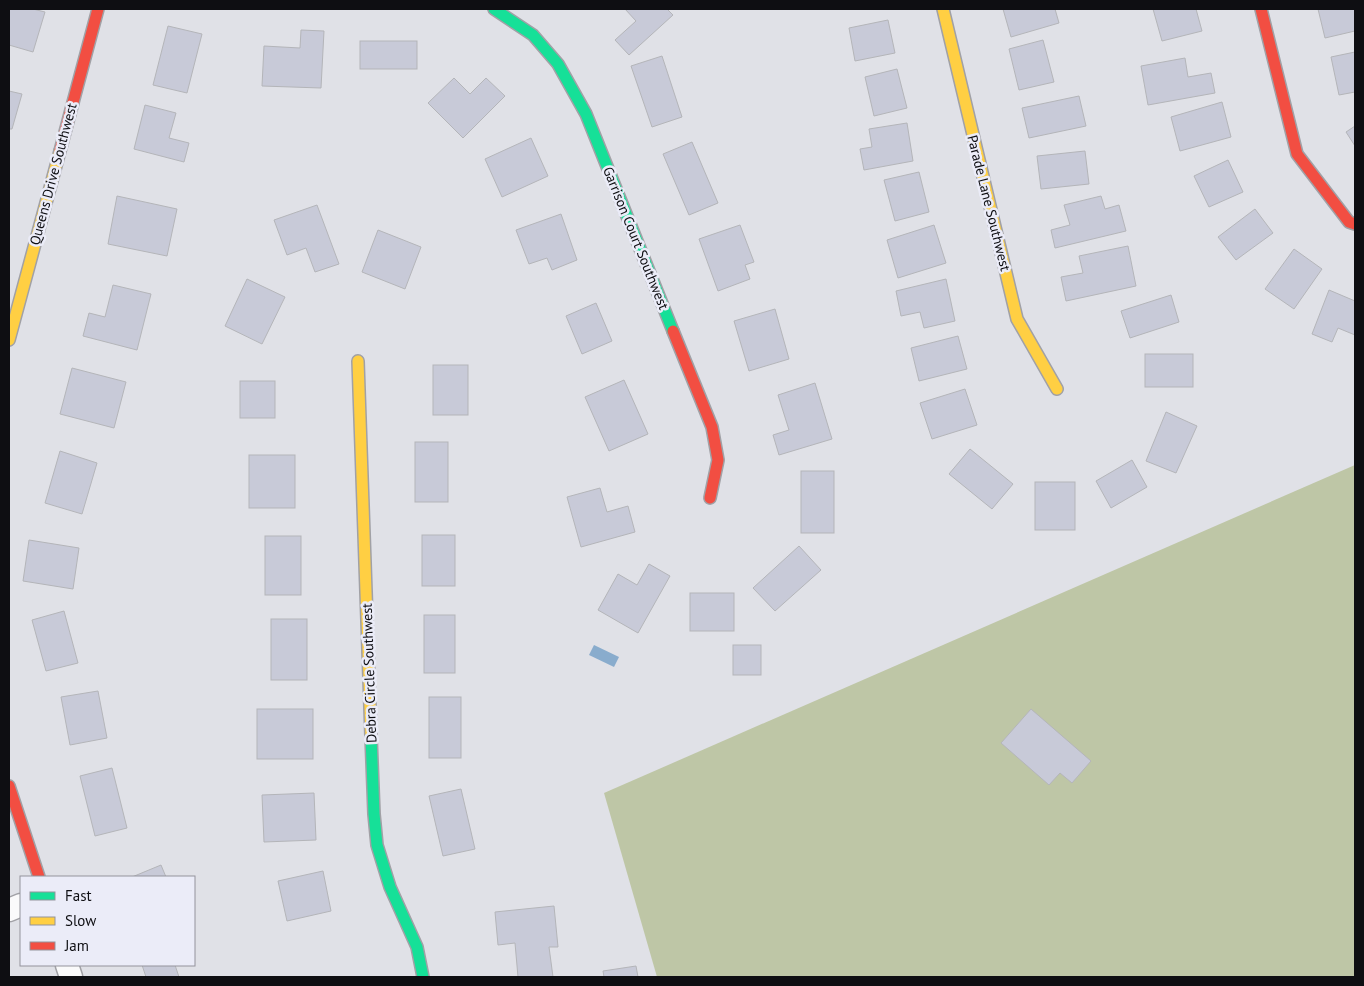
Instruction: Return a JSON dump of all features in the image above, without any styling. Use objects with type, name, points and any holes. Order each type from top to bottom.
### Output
[{"type":"street","name":"Queens Drive Southwest","points":[[9,340],[98,9]]},
{"type":"street","name":"Garrison Court Southwest","points":[[494,9],[533,36],[558,64],[586,114],[712,427],[718,460],[710,498]]},
{"type":"street","name":"Parade Lane Southwest","points":[[943,9],[1018,319],[1057,388]]},
{"type":"street","points":[[1261,9],[1297,154],[1349,222],[1355,224]]},
{"type":"street","name":"Debra Circle Southwest","points":[[358,361],[375,822],[378,845],[390,887],[417,947],[423,977]]},
{"type":"street","points":[[9,786],[39,876]]},
{"type":"green space","points":[[1355,465],[1355,977],[657,977],[604,793]]},
{"type":"water","points":[[594,645],[619,657],[614,667],[589,655]]},
{"type":"building","points":[[9,9],[33,9],[45,12],[33,52],[9,45]]},
{"type":"building","points":[[625,9],[667,9],[673,15],[629,55],[615,40],[636,21]]},
{"type":"building","points":[[1003,9],[1055,9],[1059,23],[1011,37]]},
{"type":"building","points":[[1153,9],[1196,9],[1202,31],[1162,41]]},
{"type":"building","points":[[1318,9],[1355,9],[1355,31],[1325,38]]},
{"type":"building","points":[[888,20],[895,53],[855,61],[849,28]]},
{"type":"building","points":[[168,26],[202,34],[187,93],[153,85]]},
{"type":"building","points":[[301,30],[324,31],[321,88],[262,86],[264,46],[300,48]]},
{"type":"building","points":[[1043,40],[1054,82],[1019,90],[1009,49]]},
{"type":"building","points":[[360,41],[417,41],[417,69],[360,69]]},
{"type":"building","points":[[1355,52],[1355,92],[1339,95],[1331,57]]},
{"type":"building","points":[[662,56],[682,117],[652,127],[631,66]]},
{"type":"building","points":[[1185,58],[1188,77],[1211,73],[1215,93],[1148,105],[1141,66]]},
{"type":"building","points":[[897,69],[907,108],[874,116],[865,77]]},
{"type":"building","points":[[454,78],[470,94],[486,78],[505,96],[463,138],[428,103]]},
{"type":"building","points":[[9,91],[22,94],[12,129],[9,129]]},
{"type":"building","points":[[1079,96],[1086,126],[1029,138],[1022,108]]},
{"type":"building","points":[[1222,102],[1231,137],[1180,151],[1171,117]]},
{"type":"building","points":[[145,105],[176,113],[169,138],[189,143],[184,162],[134,149]]},
{"type":"building","points":[[907,123],[913,161],[864,170],[860,149],[872,147],[869,129]]},
{"type":"building","points":[[1355,126],[1355,146],[1346,132]]},
{"type":"building","points":[[531,138],[548,176],[502,197],[485,159]]},
{"type":"building","points":[[692,142],[718,203],[689,215],[663,154]]},
{"type":"building","points":[[1085,151],[1089,184],[1041,189],[1037,156]]},
{"type":"building","points":[[1228,160],[1243,192],[1209,207],[1194,176]]},
{"type":"building","points":[[919,172],[929,212],[895,221],[884,180]]},
{"type":"building","points":[[117,196],[177,209],[167,256],[108,244]]},
{"type":"building","points":[[1101,196],[1105,209],[1119,205],[1126,231],[1055,248],[1051,230],[1070,225],[1064,205]]},
{"type":"building","points":[[317,205],[339,264],[315,272],[306,248],[287,255],[274,220]]},
{"type":"building","points":[[1255,209],[1273,233],[1236,260],[1218,237]]},
{"type":"building","points":[[561,214],[577,260],[552,270],[547,258],[529,264],[516,230]]},
{"type":"building","points":[[740,225],[754,262],[745,265],[750,279],[718,291],[699,239]]},
{"type":"building","points":[[934,225],[946,263],[898,278],[887,240]]},
{"type":"building","points":[[378,230],[421,247],[405,289],[362,272]]},
{"type":"building","points":[[1128,246],[1136,286],[1066,301],[1061,277],[1083,273],[1079,256]]},
{"type":"building","points":[[1294,249],[1322,269],[1294,309],[1265,289]]},
{"type":"building","points":[[247,279],[285,297],[262,344],[225,326]]},
{"type":"building","points":[[946,279],[955,321],[924,328],[920,312],[901,316],[896,291]]},
{"type":"building","points":[[113,285],[151,294],[137,350],[83,336],[89,313],[105,317]]},
{"type":"building","points":[[1329,290],[1355,301],[1355,335],[1338,328],[1332,342],[1312,334]]},
{"type":"building","points":[[1171,295],[1179,322],[1130,338],[1121,311]]},
{"type":"building","points":[[596,303],[612,341],[582,354],[566,316]]},
{"type":"building","points":[[775,309],[789,359],[749,371],[734,321]]},
{"type":"building","points":[[958,336],[967,369],[919,381],[911,348]]},
{"type":"building","points":[[1145,354],[1193,354],[1193,387],[1145,387]]},
{"type":"building","points":[[433,365],[468,365],[468,415],[433,415]]},
{"type":"building","points":[[72,368],[126,382],[114,428],[60,414]]},
{"type":"building","points":[[624,380],[648,434],[609,451],[585,397]]},
{"type":"building","points":[[240,381],[275,381],[275,418],[240,418]]},
{"type":"building","points":[[815,383],[832,439],[779,455],[773,435],[789,430],[778,395]]},
{"type":"building","points":[[965,389],[977,425],[932,439],[920,403]]},
{"type":"building","points":[[1166,412],[1197,426],[1176,473],[1146,461]]},
{"type":"building","points":[[415,442],[448,442],[448,502],[415,502]]},
{"type":"building","points":[[970,449],[1013,484],[992,509],[949,474]]},
{"type":"building","points":[[60,451],[97,463],[82,514],[45,503]]},
{"type":"building","points":[[249,455],[295,455],[295,508],[249,508]]},
{"type":"building","points":[[1132,460],[1147,487],[1111,508],[1096,481]]},
{"type":"building","points":[[801,471],[834,471],[834,533],[801,533]]},
{"type":"building","points":[[1035,482],[1075,482],[1075,530],[1035,530]]},
{"type":"building","points":[[600,488],[607,512],[628,506],[635,532],[581,547],[567,497]]},
{"type":"building","points":[[422,535],[455,535],[455,586],[422,586]]},
{"type":"building","points":[[265,536],[301,536],[301,595],[265,595]]},
{"type":"building","points":[[29,540],[79,548],[73,589],[23,581]]},
{"type":"building","points":[[799,546],[821,570],[775,611],[753,588]]},
{"type":"building","points":[[649,564],[670,576],[638,633],[598,610],[618,574],[637,585]]},
{"type":"building","points":[[690,593],[734,593],[734,631],[690,631]]},
{"type":"building","points":[[64,611],[78,663],[46,671],[32,620]]},
{"type":"building","points":[[424,615],[455,615],[455,673],[424,673]]},
{"type":"building","points":[[271,619],[307,619],[307,680],[271,680]]},
{"type":"building","points":[[733,645],[761,645],[761,675],[733,675]]},
{"type":"building","points":[[98,691],[107,738],[70,745],[61,697]]},
{"type":"building","points":[[429,697],[461,697],[461,758],[429,758]]},
{"type":"building","points":[[257,709],[313,709],[313,759],[257,759]]},
{"type":"building","points":[[1031,709],[1091,761],[1072,783],[1060,773],[1049,785],[1001,743]]},
{"type":"building","points":[[112,768],[127,828],[95,836],[80,776]]},
{"type":"building","points":[[461,789],[475,849],[443,856],[429,796]]},
{"type":"building","points":[[314,793],[316,840],[264,842],[262,795]]},
{"type":"building","points":[[161,865],[166,876],[134,876]]},
{"type":"building","points":[[323,871],[331,911],[287,921],[278,881]]},
{"type":"building","points":[[554,906],[558,947],[549,947],[553,977],[518,977],[515,943],[498,945],[495,912]]},
{"type":"building","points":[[142,966],[175,966],[179,977],[146,977]]},
{"type":"building","points":[[636,966],[638,977],[604,977],[603,971]]},
{"type":"traffic: fast","points":[[494,9],[533,35],[558,64],[586,114],[673,331]]},
{"type":"traffic: fast","points":[[371,736],[377,845],[390,887],[417,947],[423,977]]},
{"type":"traffic: slow","points":[[943,9],[1017,319],[1057,389]]},
{"type":"traffic: slow","points":[[9,340],[60,151]]},
{"type":"traffic: slow","points":[[358,361],[371,736]]},
{"type":"traffic: jam","points":[[60,151],[98,9]]},
{"type":"traffic: jam","points":[[1261,9],[1297,154],[1349,222],[1355,224]]},
{"type":"traffic: jam","points":[[673,331],[712,427],[718,460],[710,498]]},
{"type":"traffic: jam","points":[[9,786],[39,876]]}]
